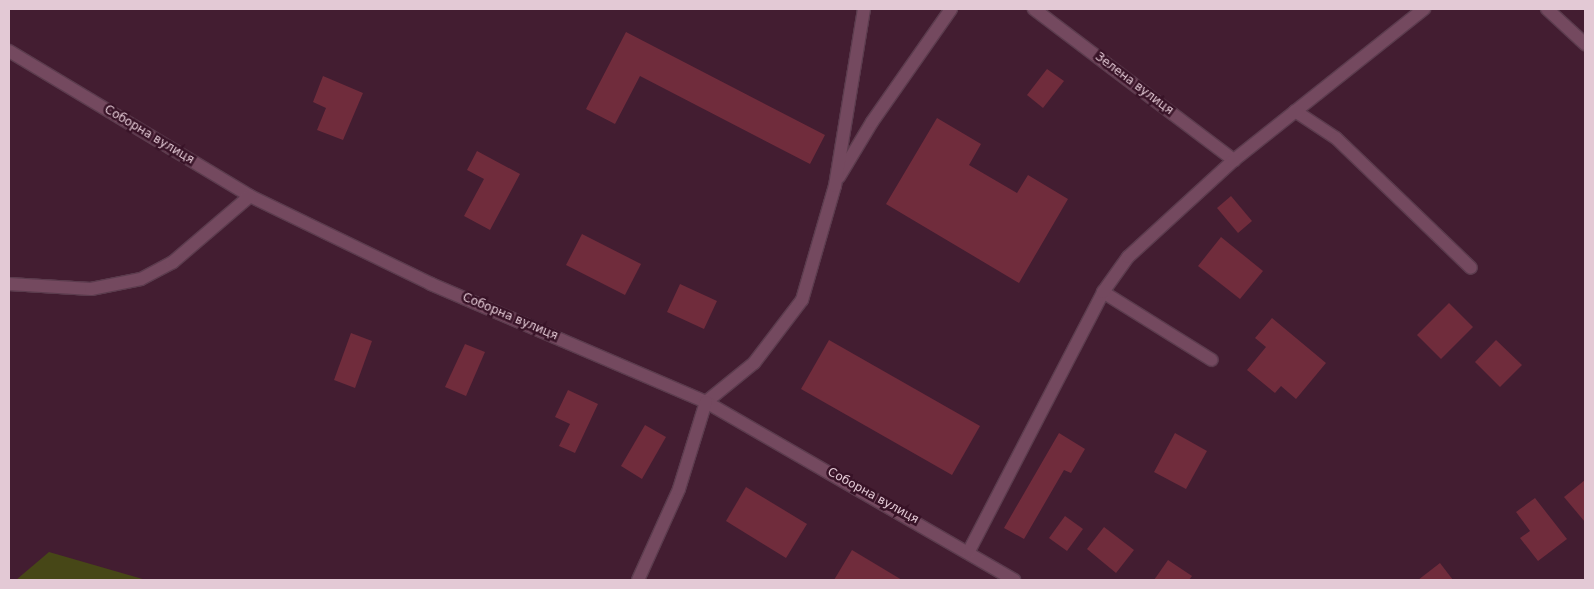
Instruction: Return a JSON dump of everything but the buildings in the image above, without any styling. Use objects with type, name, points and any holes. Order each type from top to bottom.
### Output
[{"type":"street","points":[[638,580],[679,489],[706,402],[754,363],[802,300],[835,186],[864,9]]},
{"type":"street","points":[[835,186],[877,115],[951,9]]},
{"type":"street","name":"Зелена вулиця","points":[[1034,9],[1234,160]]},
{"type":"street","points":[[969,550],[1103,292],[1144,239],[1234,160],[1424,9]]},
{"type":"street","points":[[1547,9],[1585,44]]},
{"type":"street","name":"Соборна вулиця","points":[[9,51],[250,196],[431,284],[706,402],[969,550],[1014,580]]},
{"type":"street","points":[[1295,111],[1336,138],[1471,268]]},
{"type":"street","points":[[9,284],[91,289],[141,279],[174,262],[250,196]]},
{"type":"street","points":[[1103,292],[1212,360]]},
{"type":"shaded area","points":[[49,552],[146,580],[16,580]]}]
